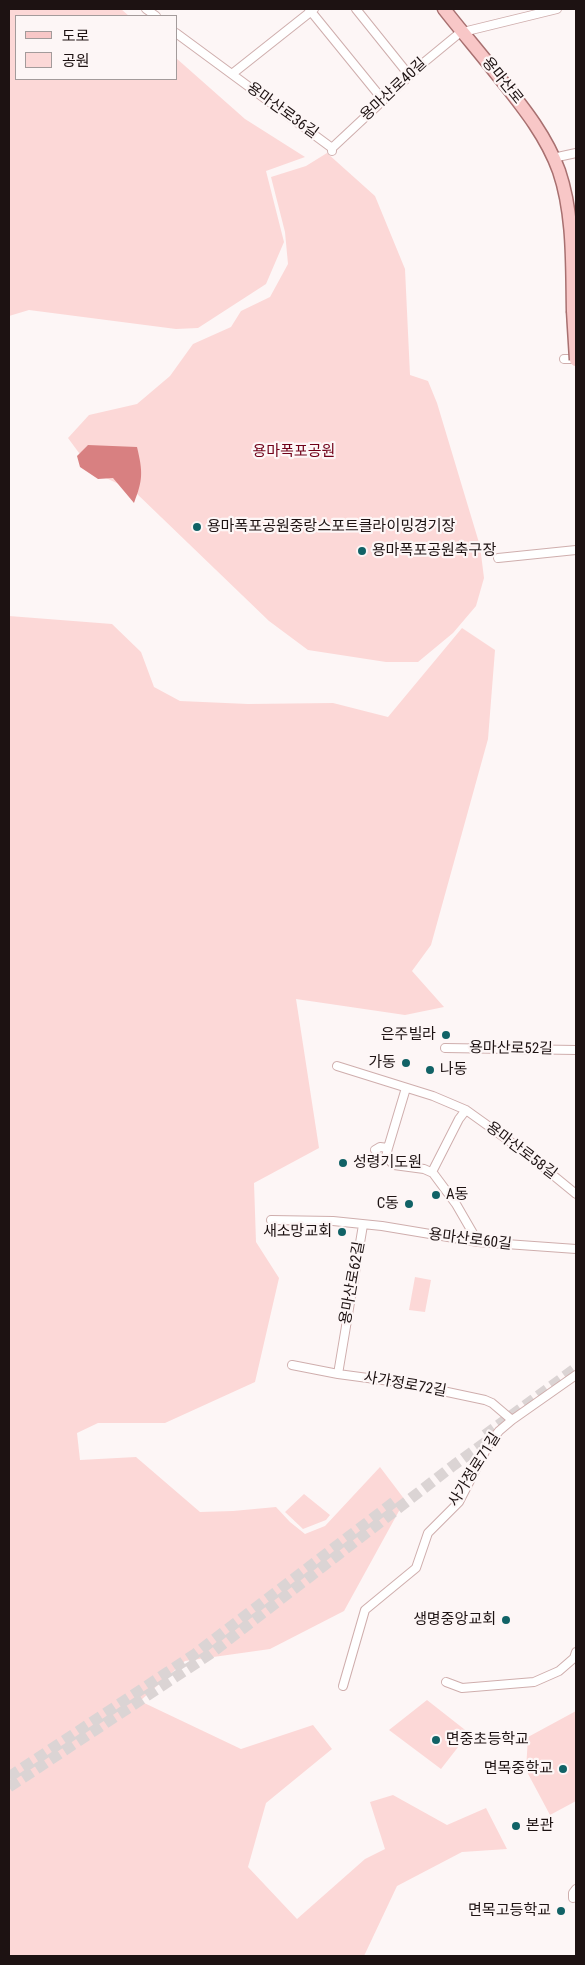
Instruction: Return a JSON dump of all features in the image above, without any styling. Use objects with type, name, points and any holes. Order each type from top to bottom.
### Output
[{"type":"main road","name":"용마산로","points":[[444,9],[530,117],[553,158],[564,191],[570,228],[573,311],[572,360]]},
{"type":"street","points":[[356,9],[409,75]]},
{"type":"street","points":[[462,31],[528,12],[557,9]]},
{"type":"street","name":"용마산로36길","points":[[232,74],[312,10],[383,100]]},
{"type":"street","name":"용마산로40길","points":[[332,150],[409,75],[462,31]]},
{"type":"street","name":"용마산로36길","points":[[178,34],[332,150]]},
{"type":"street","points":[[553,158],[576,153]]},
{"type":"street","points":[[498,558],[576,550]]},
{"type":"street","name":"용마산로52길","points":[[445,1048],[576,1050]]},
{"type":"street","name":"용마산로58길","points":[[337,1066],[433,1096],[466,1110],[526,1153],[576,1194]]},
{"type":"street","points":[[406,1088],[386,1157],[394,1164],[432,1172],[455,1202],[478,1242]]},
{"type":"street","points":[[432,1172],[459,1119],[466,1110]]},
{"type":"street","points":[[374,1150],[380,1147],[388,1148]]},
{"type":"street","name":"용마산로62길","points":[[271,1220],[322,1220],[363,1225],[338,1374]]},
{"type":"street","name":"용마산로60길","points":[[363,1225],[478,1242],[576,1249]]},
{"type":"street","name":"사가정로72길","points":[[292,1365],[338,1374],[405,1383],[485,1400],[512,1420]]},
{"type":"street","name":"사가정로71길","points":[[343,1686],[365,1610],[416,1568],[429,1531],[459,1502],[489,1444],[499,1431],[576,1374]]},
{"type":"street","points":[[446,1682],[462,1688],[534,1682],[559,1671],[575,1657]]},
{"type":"street","points":[[573,1898],[573,1893],[576,1889]]},
{"type":"green space","points":[[9,9],[121,9],[128,15],[15,15],[15,80],[178,80],[178,60],[245,119],[305,157],[266,171],[284,242],[266,284],[198,328],[176,329],[29,310],[9,316]]},
{"type":"green space","name":"용마폭포공원","points":[[327,153],[375,196],[405,269],[410,375],[428,381],[437,403],[480,546],[484,578],[476,606],[453,633],[418,662],[386,662],[308,650],[269,621],[134,491],[93,472],[68,438],[89,415],[137,404],[170,376],[193,344],[231,327],[241,311],[270,297],[288,264],[285,232],[271,177],[306,166]]},
{"type":"green space","points":[[9,616],[112,624],[141,652],[154,687],[180,701],[248,704],[333,703],[388,717],[462,628],[495,650],[488,739],[431,945],[412,971],[444,1007],[405,1015],[296,999],[319,1148],[254,1183],[256,1242],[279,1278],[255,1382],[165,1423],[98,1423],[77,1433],[80,1460],[136,1457],[200,1512],[276,1507],[305,1534],[325,1526],[380,1467],[405,1500],[344,1611],[270,1649],[185,1661],[140,1701],[241,1749],[313,1725],[332,1749],[266,1803],[248,1867],[297,1919],[365,1859],[385,1849],[370,1802],[393,1795],[447,1825],[486,1808],[507,1849],[462,1852],[397,1886],[364,1956],[9,1956]]},
{"type":"green space","points":[[415,1277],[431,1280],[425,1312],[409,1310]]},
{"type":"green space","points":[[304,1494],[330,1515],[326,1520],[303,1529],[285,1512]]},
{"type":"green space","points":[[427,1700],[469,1733],[441,1769],[389,1730]]},
{"type":"green space","points":[[576,1711],[576,1801],[550,1815],[526,1770],[528,1737]]},
{"type":"shaded area","points":[[88,445],[137,447],[141,476],[134,503],[113,478],[98,479],[80,467],[77,456]]},
{"type":"tunnel","points":[[485,1435],[576,1368]]},
{"type":"tunnel","points":[[9,1787],[210,1654],[454,1465],[497,1434]]},
{"type":"tunnel","points":[[9,1777],[195,1654],[394,1502]]},
{"type":"place","name":"용마폭포공원중랑스포트클라이밍경기장","points":[[197,527]]},
{"type":"place","name":"용마폭포공원축구장","points":[[362,551]]},
{"type":"place","name":"은주빌라","points":[[446,1035]]},
{"type":"place","name":"가동","points":[[406,1063]]},
{"type":"place","name":"나동","points":[[430,1070]]},
{"type":"place","name":"성령기도원","points":[[343,1163]]},
{"type":"place","name":"A동","points":[[436,1195]]},
{"type":"place","name":"C동","points":[[409,1204]]},
{"type":"place","name":"새소망교회","points":[[342,1232]]},
{"type":"place","name":"생명중앙교회","points":[[506,1620]]},
{"type":"place","name":"면중초등학교","points":[[436,1740]]},
{"type":"place","name":"면목중학교","points":[[563,1769]]},
{"type":"place","name":"본관","points":[[516,1826]]},
{"type":"place","name":"면목고등학교","points":[[561,1911]]}]
